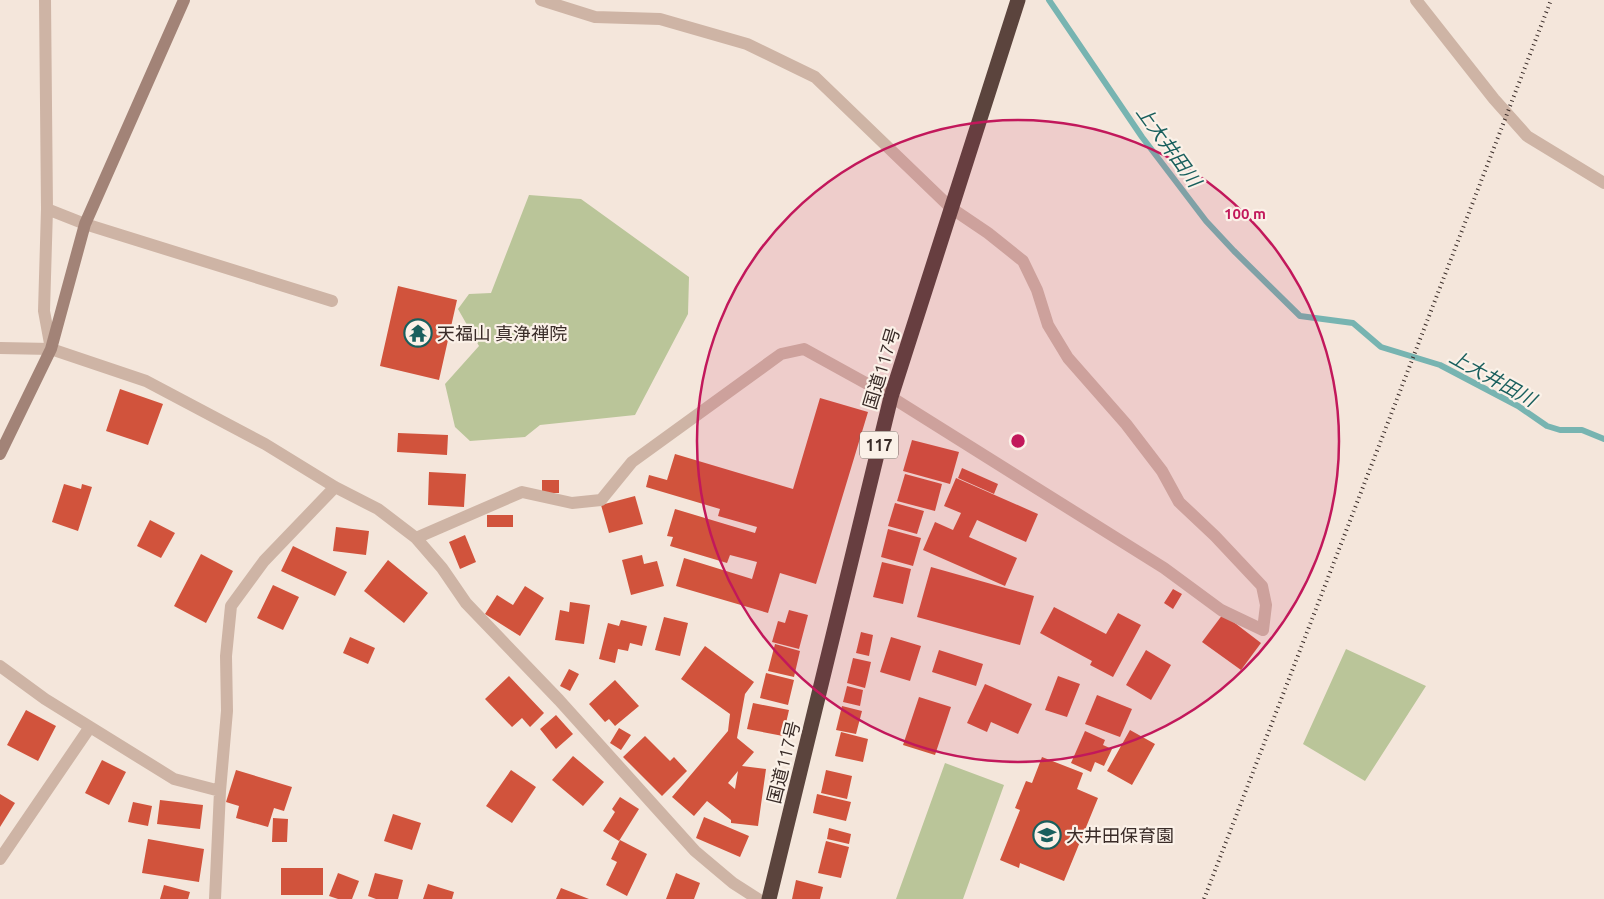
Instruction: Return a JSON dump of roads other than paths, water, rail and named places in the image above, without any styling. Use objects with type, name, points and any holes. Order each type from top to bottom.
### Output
[{"type":"highway","name":"国道117号","points":[[770,899],[891,397],[1018,0]]},
{"type":"street","points":[[45,0],[47,209],[44,311],[51,349]]},
{"type":"street","points":[[0,454],[51,349],[85,224],[184,0]]},
{"type":"street","points":[[416,538],[522,492],[572,503],[601,500],[632,462],[781,354],[804,349],[891,397],[1164,568],[1220,610],[1263,630],[1266,605],[1262,586],[1215,536],[1179,502],[1162,471],[1126,424],[1068,358],[1048,325],[1037,290],[1023,261],[988,232],[951,208],[815,77],[747,44],[660,19],[595,17],[541,0]]},
{"type":"street","points":[[1416,0],[1494,99],[1527,136],[1604,183]]},
{"type":"street","points":[[47,209],[85,224],[332,301]]},
{"type":"street","points":[[0,348],[51,349],[146,381],[265,444],[335,487],[378,509],[416,538],[442,568],[466,603],[560,700],[695,851],[733,883],[758,899]]},
{"type":"street","points":[[215,899],[220,791],[227,711],[226,656],[231,606],[264,561],[335,487]]},
{"type":"street","points":[[0,666],[45,699],[174,779],[220,791]]},
{"type":"street","points":[[0,859],[90,727]]},
{"type":"waterway","name":"上大井田川","points":[[1049,0],[1142,137],[1206,221],[1300,316],[1353,323],[1381,347],[1440,365],[1518,406],[1547,426],[1560,430],[1582,430],[1604,439]]},
{"type":"railway","points":[[1204,899],[1551,0]]},
{"type":"place","name":"天福山 真浄禅院","points":[[418,333]]},
{"type":"place","name":"大井田保育園","points":[[1047,835]]}]
